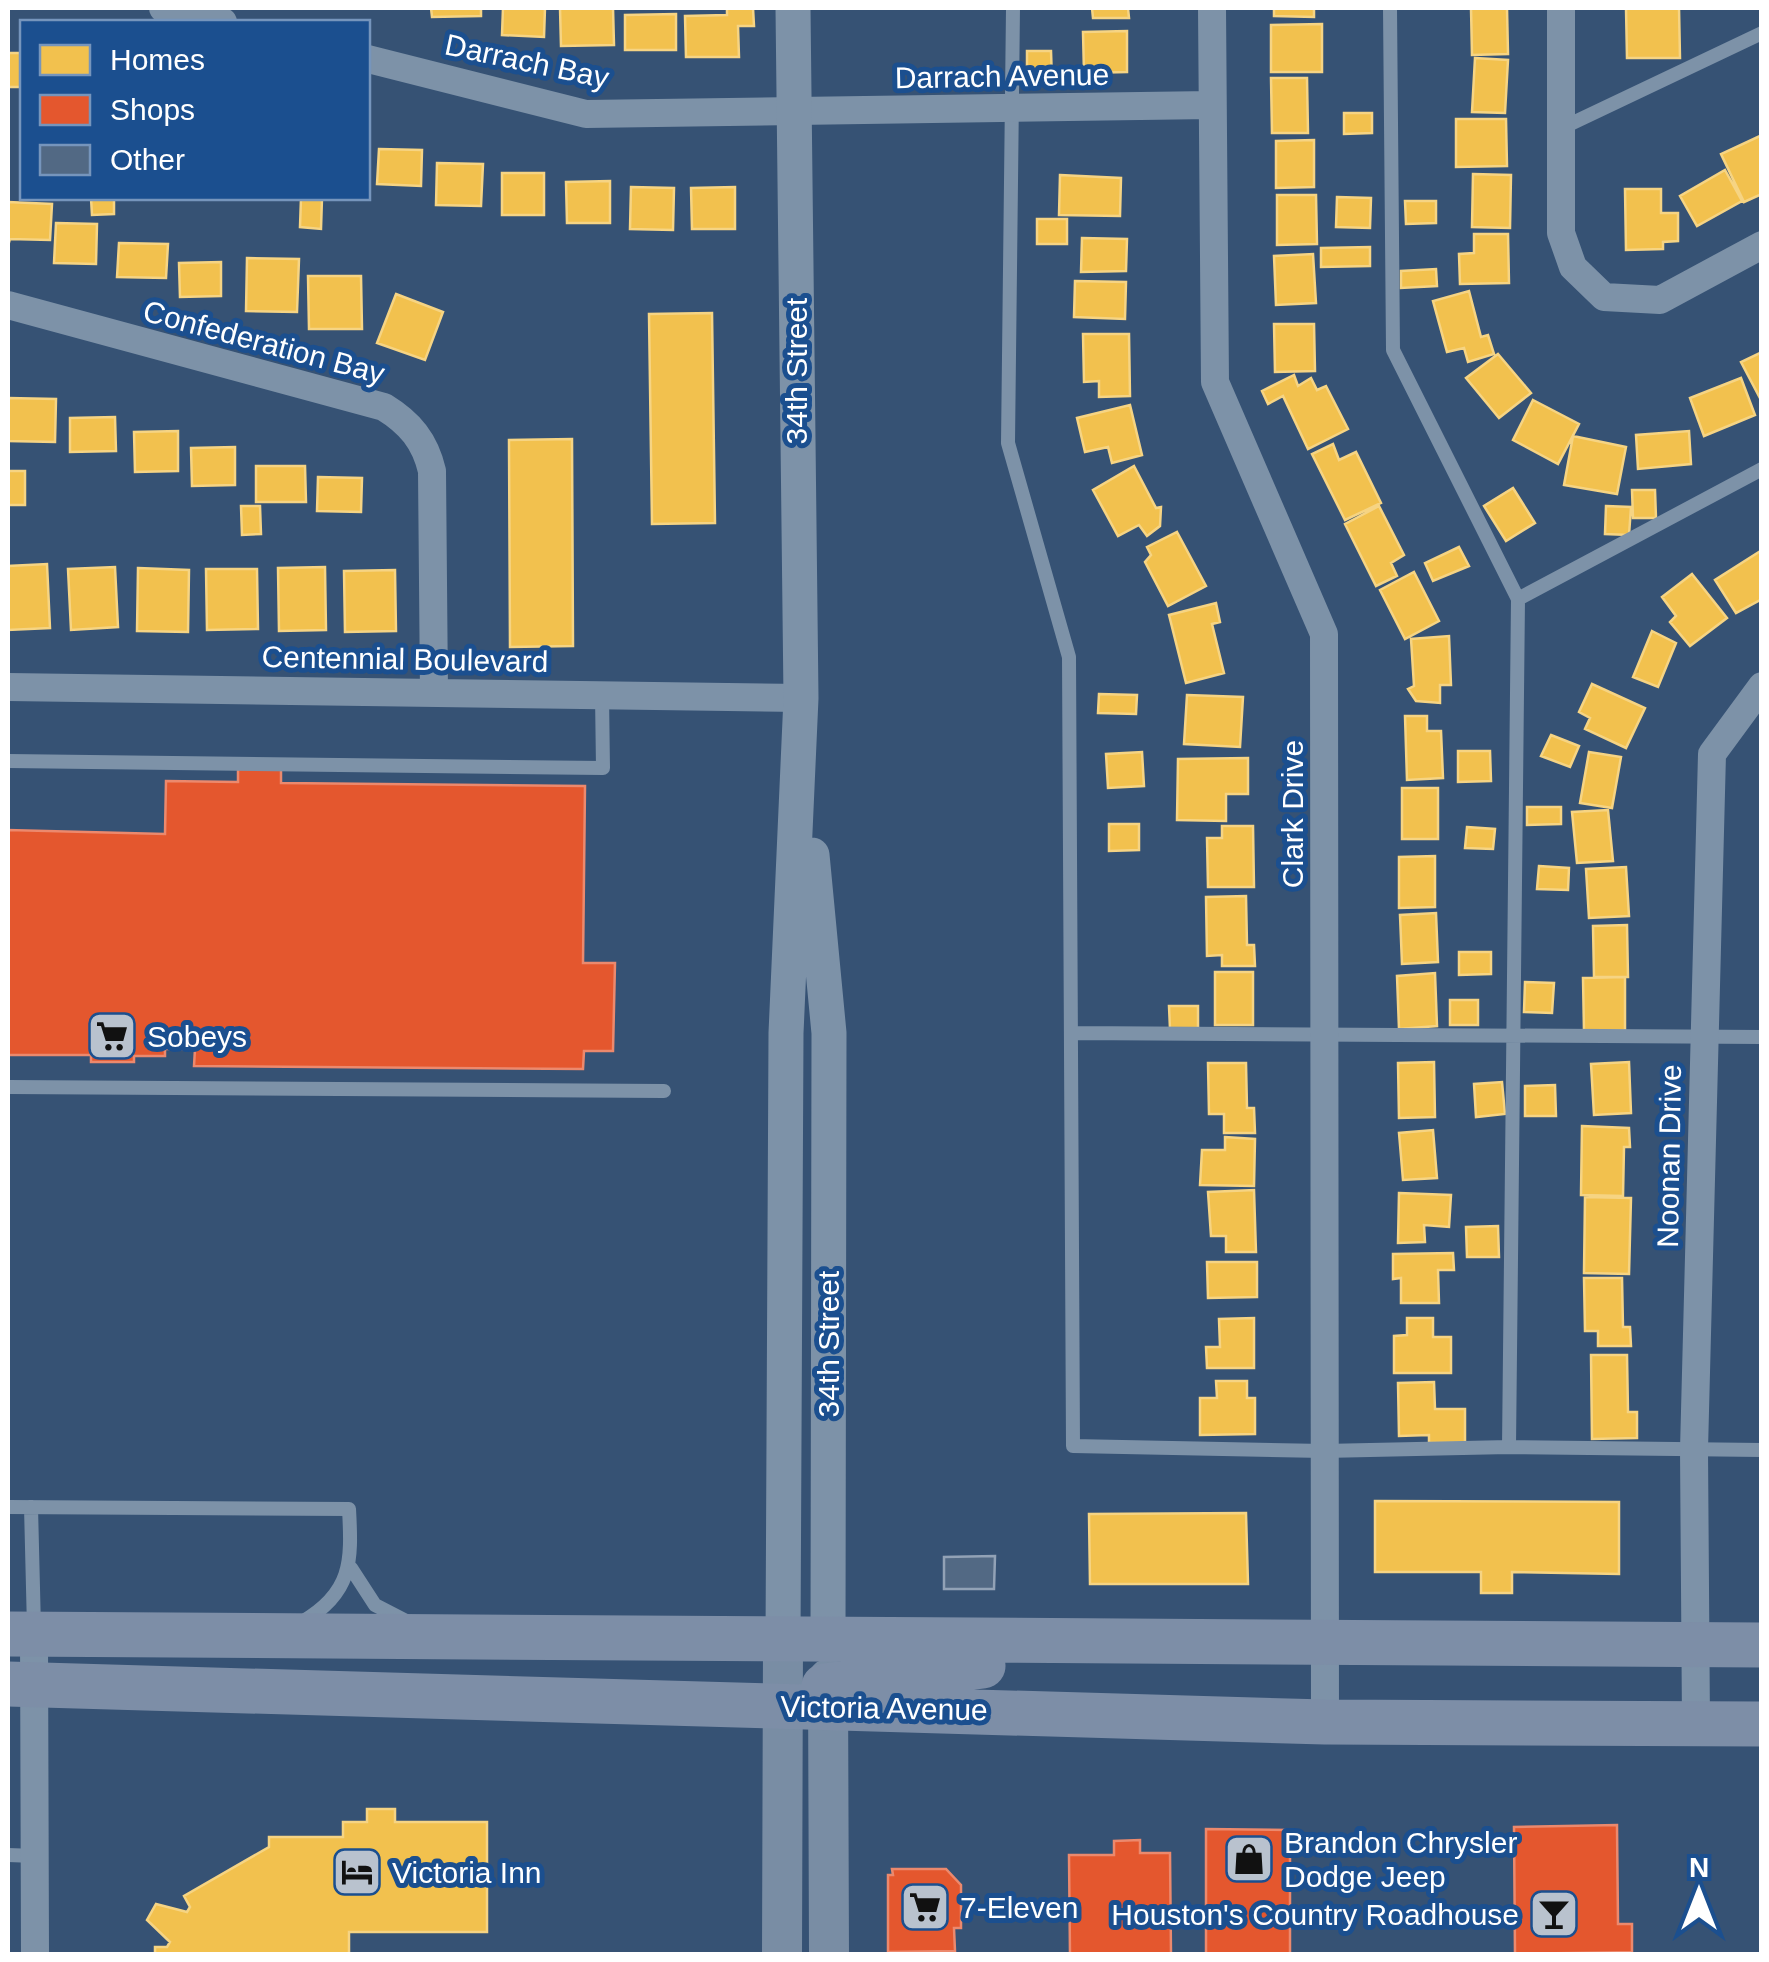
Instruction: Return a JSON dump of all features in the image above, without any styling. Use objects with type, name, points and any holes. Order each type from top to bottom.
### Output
[{"type":"main road","name":"Victoria Avenue","points":[[21,1634],[433,1636],[1326,1722],[1762,1724]]},
{"type":"main road","name":"Victoria Avenue","points":[[21,1685],[424,1696],[782,1671],[828,1677],[1212,1642],[1762,1645]]},
{"type":"main road","name":"34th Street","points":[[782,1671],[782,1954]]},
{"type":"main road","name":"34th Street","points":[[828,1677],[828,1954]]},
{"type":"street","points":[[164,8],[215,20]]},
{"type":"street","name":"34th Street","points":[[782,1671],[786,1090],[801,735],[793,8]]},
{"type":"street","name":"Clark Drive","points":[[1212,8],[1214,382],[1324,634],[1326,1722]]},
{"type":"street","points":[[1561,8],[1561,233],[1573,267],[1604,297],[1660,300],[1762,245]]},
{"type":"street","name":"Darrach Bay","points":[[370,60],[586,114],[794,111]]},
{"type":"street","name":"Darrach Avenue","points":[[794,111],[1211,105]]},
{"type":"street","name":"Confederation Bay","points":[[8,306],[384,406],[403,419],[428,452],[432,472],[434,692]]},
{"type":"street","name":"Noonan Drive","points":[[1696,1724],[1694,1450],[1712,754],[1762,686]]},
{"type":"street","name":"Centennial Boulevard","points":[[8,687],[801,698]]},
{"type":"street","name":"34th Street","points":[[801,735],[829,1034],[828,1677]]},
{"type":"street","points":[[786,1090],[829,1090]]},
{"type":"street","points":[[21,1634],[21,1855],[35,1954]]},
{"type":"lane","points":[[1013,8],[1008,443],[1069,657],[1073,1446],[1324,1451],[1509,1447],[1762,1450]]},
{"type":"lane","points":[[1390,8],[1393,350],[1518,600],[1509,1447]]},
{"type":"lane","points":[[1561,128],[1762,33]]},
{"type":"lane","points":[[1518,600],[1762,468]]},
{"type":"lane","points":[[8,761],[602,768],[602,695]]},
{"type":"lane","points":[[1072,1033],[1762,1038]]},
{"type":"lane","points":[[8,1087],[664,1091]]},
{"type":"lane","points":[[8,1508],[349,1509],[350,1568],[327,1608],[280,1634]]},
{"type":"lane","points":[[21,1634],[31,1508]]},
{"type":"lane","points":[[350,1568],[375,1605],[433,1636]]},
{"type":"building: Homes","points":[[431,8],[481,8],[481,16],[432,17]]},
{"type":"building: Homes","points":[[503,8],[545,8],[544,37],[502,35]]},
{"type":"building: Homes","points":[[560,8],[613,8],[614,45],[561,46]]},
{"type":"building: Homes","points":[[727,8],[753,8],[754,26],[738,26],[739,57],[686,57],[685,16],[727,15]]},
{"type":"building: Homes","points":[[1092,8],[1128,8],[1129,18],[1093,18]]},
{"type":"building: Homes","points":[[1274,8],[1314,8],[1314,17],[1274,16]]},
{"type":"building: Homes","points":[[1471,8],[1507,8],[1508,54],[1472,55]]},
{"type":"building: Homes","points":[[1626,8],[1679,8],[1680,58],[1627,58]]},
{"type":"building: Homes","points":[[676,14],[676,50],[625,50],[625,15]]},
{"type":"building: Homes","points":[[1322,24],[1322,72],[1271,72],[1271,25]]},
{"type":"building: Homes","points":[[1127,31],[1127,72],[1084,73],[1083,32]]},
{"type":"building: Homes","points":[[1027,51],[1051,51],[1052,81],[1027,81]]},
{"type":"building: Homes","points":[[8,53],[20,53],[20,87],[8,87]]},
{"type":"building: Homes","points":[[1475,58],[1508,60],[1505,113],[1472,112]]},
{"type":"building: Homes","points":[[1271,78],[1307,78],[1308,133],[1272,133]]},
{"type":"building: Homes","points":[[1344,113],[1372,113],[1372,133],[1344,134]]},
{"type":"building: Homes","points":[[1456,119],[1506,119],[1507,166],[1456,167]]},
{"type":"building: Homes","points":[[1762,135],[1762,194],[1744,202],[1721,154]]},
{"type":"building: Homes","points":[[1314,140],[1314,187],[1276,188],[1276,141]]},
{"type":"building: Homes","points":[[379,149],[422,150],[421,186],[377,184]]},
{"type":"building: Homes","points":[[437,163],[483,164],[481,206],[436,205]]},
{"type":"building: Homes","points":[[1725,170],[1742,201],[1697,226],[1680,196]]},
{"type":"building: Homes","points":[[502,173],[544,173],[544,215],[502,215]]},
{"type":"building: Homes","points":[[1473,174],[1511,175],[1510,228],[1472,227]]},
{"type":"building: Homes","points":[[1060,175],[1121,178],[1120,216],[1059,215]]},
{"type":"building: Homes","points":[[610,181],[610,223],[567,223],[566,182]]},
{"type":"building: Homes","points":[[631,187],[674,188],[673,230],[630,229]]},
{"type":"building: Homes","points":[[735,187],[735,229],[692,229],[691,188]]},
{"type":"building: Homes","points":[[1625,189],[1661,189],[1661,213],[1678,213],[1678,241],[1663,242],[1663,249],[1626,250]]},
{"type":"building: Homes","points":[[1277,195],[1316,195],[1317,244],[1277,245]]},
{"type":"building: Homes","points":[[1337,197],[1371,198],[1370,228],[1336,227]]},
{"type":"building: Homes","points":[[91,200],[114,200],[114,214],[92,215]]},
{"type":"building: Homes","points":[[301,200],[322,200],[321,229],[300,227]]},
{"type":"building: Homes","points":[[1405,201],[1436,201],[1436,223],[1406,224]]},
{"type":"building: Homes","points":[[8,202],[52,204],[50,240],[10,239],[8,246]]},
{"type":"building: Homes","points":[[1037,219],[1067,219],[1067,244],[1037,244]]},
{"type":"building: Homes","points":[[56,223],[97,224],[96,264],[54,263]]},
{"type":"building: Homes","points":[[1474,234],[1508,234],[1509,283],[1460,284],[1459,254],[1474,253]]},
{"type":"building: Homes","points":[[1082,238],[1127,239],[1126,271],[1081,272]]},
{"type":"building: Homes","points":[[119,243],[168,244],[166,278],[117,277]]},
{"type":"building: Homes","points":[[1370,247],[1370,266],[1321,267],[1321,248]]},
{"type":"building: Homes","points":[[1313,254],[1316,303],[1276,305],[1274,256]]},
{"type":"building: Homes","points":[[247,258],[299,259],[297,312],[246,311]]},
{"type":"building: Homes","points":[[221,262],[221,296],[180,297],[179,263]]},
{"type":"building: Homes","points":[[1436,269],[1437,286],[1401,288],[1401,271]]},
{"type":"building: Homes","points":[[308,276],[361,276],[362,329],[309,329]]},
{"type":"building: Homes","points":[[1075,281],[1126,282],[1125,319],[1074,317]]},
{"type":"building: Homes","points":[[1469,291],[1481,337],[1488,335],[1494,354],[1468,362],[1464,348],[1447,352],[1433,301]]},
{"type":"building: Homes","points":[[396,294],[443,312],[425,360],[377,343]]},
{"type":"building: Homes","points":[[712,313],[715,523],[652,524],[649,314]]},
{"type":"building: Homes","points":[[1274,324],[1314,324],[1315,371],[1275,372]]},
{"type":"building: Homes","points":[[1083,334],[1129,334],[1130,396],[1099,397],[1099,381],[1084,382]]},
{"type":"building: Homes","points":[[1762,352],[1762,402],[1741,362]]},
{"type":"building: Homes","points":[[1498,354],[1531,393],[1499,418],[1466,378]]},
{"type":"building: Homes","points":[[1294,375],[1298,386],[1311,378],[1317,390],[1326,386],[1348,429],[1308,449],[1283,396],[1268,404],[1262,391]]},
{"type":"building: Homes","points":[[1741,378],[1755,415],[1704,436],[1690,398]]},
{"type":"building: Homes","points":[[8,398],[56,399],[55,442],[8,441]]},
{"type":"building: Homes","points":[[1533,400],[1579,424],[1558,464],[1513,440]]},
{"type":"building: Homes","points":[[1130,405],[1142,455],[1112,463],[1108,447],[1085,452],[1077,418]]},
{"type":"building: Homes","points":[[115,417],[116,451],[70,452],[70,418]]},
{"type":"building: Homes","points":[[178,431],[178,471],[135,472],[134,432]]},
{"type":"building: Homes","points":[[1689,431],[1691,464],[1638,469],[1636,435]]},
{"type":"building: Homes","points":[[1573,436],[1626,447],[1617,494],[1564,485]]},
{"type":"building: Homes","points":[[572,439],[573,646],[510,647],[509,440]]},
{"type":"building: Homes","points":[[1333,444],[1339,460],[1356,452],[1381,503],[1345,520],[1312,454]]},
{"type":"building: Homes","points":[[235,447],[235,485],[192,486],[191,448]]},
{"type":"building: Homes","points":[[256,466],[305,466],[306,502],[256,502]]},
{"type":"building: Homes","points":[[1134,466],[1156,508],[1161,507],[1160,526],[1147,536],[1139,525],[1118,536],[1093,490]]},
{"type":"building: Homes","points":[[8,471],[25,471],[25,505],[8,505]]},
{"type":"building: Homes","points":[[318,477],[362,478],[361,512],[317,511]]},
{"type":"building: Homes","points":[[1513,488],[1535,523],[1506,541],[1484,506]]},
{"type":"building: Homes","points":[[1632,490],[1655,490],[1656,518],[1633,518]]},
{"type":"building: Homes","points":[[241,506],[260,506],[261,534],[242,535]]},
{"type":"building: Homes","points":[[1379,506],[1404,555],[1391,563],[1397,576],[1376,586],[1345,524]]},
{"type":"building: Homes","points":[[1606,506],[1631,507],[1629,535],[1605,534]]},
{"type":"building: Homes","points":[[1177,532],[1206,586],[1168,606],[1145,562],[1151,555],[1147,547]]},
{"type":"building: Homes","points":[[1459,547],[1469,566],[1433,581],[1425,563]]},
{"type":"building: Homes","points":[[1762,550],[1762,599],[1736,613],[1715,580]]},
{"type":"building: Homes","points":[[47,564],[50,628],[8,630],[8,566]]},
{"type":"building: Homes","points":[[115,567],[118,627],[71,630],[68,569]]},
{"type":"building: Homes","points":[[325,567],[326,630],[279,631],[278,568]]},
{"type":"building: Homes","points":[[138,568],[189,570],[188,632],[137,631]]},
{"type":"building: Homes","points":[[206,569],[257,569],[258,629],[207,630]]},
{"type":"building: Homes","points":[[395,570],[396,631],[345,632],[344,571]]},
{"type":"building: Homes","points":[[1414,572],[1439,621],[1405,639],[1380,590]]},
{"type":"building: Homes","points":[[1692,574],[1727,618],[1690,646],[1670,622],[1676,616],[1662,597]]},
{"type":"building: Homes","points":[[1216,603],[1220,622],[1212,624],[1224,673],[1186,683],[1169,615]]},
{"type":"building: Homes","points":[[1652,631],[1676,643],[1658,687],[1633,677]]},
{"type":"building: Homes","points":[[1449,636],[1451,685],[1440,685],[1440,703],[1416,701],[1408,689],[1414,686],[1411,639]]},
{"type":"building: Homes","points":[[1592,684],[1645,708],[1626,748],[1585,729],[1590,718],[1579,712]]},
{"type":"building: Homes","points":[[1099,694],[1137,695],[1136,714],[1098,713]]},
{"type":"building: Homes","points":[[1187,695],[1243,697],[1240,747],[1184,744]]},
{"type":"building: Homes","points":[[1405,716],[1427,716],[1427,731],[1441,731],[1443,778],[1407,780]]},
{"type":"building: Homes","points":[[1551,735],[1579,746],[1570,767],[1541,756]]},
{"type":"building: Homes","points":[[1458,751],[1490,751],[1491,781],[1458,782]]},
{"type":"building: Homes","points":[[1142,752],[1144,786],[1108,788],[1106,754]]},
{"type":"building: Homes","points":[[1589,752],[1621,757],[1612,808],[1580,803]]},
{"type":"building: Homes","points":[[1248,758],[1248,794],[1226,794],[1226,821],[1177,820],[1178,759]]},
{"type":"building: Homes","points":[[1402,788],[1438,788],[1438,839],[1402,839]]},
{"type":"building: Homes","points":[[1527,807],[1561,807],[1561,824],[1527,825]]},
{"type":"building: Homes","points":[[1608,810],[1613,861],[1577,863],[1572,812]]},
{"type":"building: Homes","points":[[1109,824],[1139,824],[1139,850],[1109,851]]},
{"type":"building: Homes","points":[[1222,826],[1253,826],[1254,887],[1208,887],[1207,838],[1222,838]]},
{"type":"building: Homes","points":[[1467,827],[1495,829],[1493,849],[1465,848]]},
{"type":"building: Homes","points":[[1435,856],[1435,907],[1399,908],[1399,857]]},
{"type":"building: Homes","points":[[1539,866],[1569,868],[1568,890],[1537,889]]},
{"type":"building: Homes","points":[[1626,867],[1629,916],[1589,918],[1586,869]]},
{"type":"building: Homes","points":[[1246,896],[1247,945],[1254,945],[1255,966],[1222,966],[1222,955],[1207,956],[1206,897]]},
{"type":"building: Homes","points":[[1436,913],[1438,962],[1402,964],[1400,915]]},
{"type":"building: Homes","points":[[1627,925],[1628,977],[1594,977],[1593,926]]},
{"type":"building: Homes","points":[[1459,952],[1491,952],[1491,974],[1459,975]]},
{"type":"building: Homes","points":[[1215,972],[1253,972],[1253,1025],[1215,1025]]},
{"type":"building: Homes","points":[[1435,973],[1437,1026],[1399,1029],[1397,976]]},
{"type":"building: Homes","points":[[1625,977],[1625,1030],[1584,1031],[1583,978]]},
{"type":"building: Homes","points":[[1525,982],[1554,983],[1552,1013],[1524,1012]]},
{"type":"building: Homes","points":[[1450,1000],[1478,1000],[1478,1025],[1450,1025]]},
{"type":"building: Homes","points":[[1169,1006],[1198,1006],[1198,1029],[1170,1029]]},
{"type":"building: Homes","points":[[1434,1062],[1435,1117],[1399,1118],[1398,1063]]},
{"type":"building: Homes","points":[[1629,1062],[1631,1113],[1594,1115],[1591,1064]]},
{"type":"building: Homes","points":[[1208,1063],[1246,1063],[1247,1108],[1254,1108],[1255,1133],[1224,1133],[1224,1114],[1209,1114]]},
{"type":"building: Homes","points":[[1502,1082],[1505,1114],[1476,1117],[1474,1084]]},
{"type":"building: Homes","points":[[1555,1085],[1556,1116],[1525,1116],[1525,1086]]},
{"type":"building: Homes","points":[[1582,1126],[1629,1128],[1630,1147],[1624,1147],[1623,1196],[1581,1195]]},
{"type":"building: Homes","points":[[1433,1130],[1437,1178],[1403,1180],[1399,1133]]},
{"type":"building: Homes","points":[[1225,1137],[1255,1139],[1254,1186],[1200,1185],[1202,1150],[1225,1150]]},
{"type":"building: Homes","points":[[1254,1190],[1256,1252],[1226,1252],[1226,1236],[1211,1236],[1208,1192]]},
{"type":"building: Homes","points":[[1399,1193],[1451,1195],[1449,1227],[1424,1225],[1425,1242],[1398,1243]]},
{"type":"building: Homes","points":[[1585,1197],[1631,1198],[1629,1274],[1584,1273]]},
{"type":"building: Homes","points":[[1498,1226],[1499,1257],[1467,1257],[1466,1227]]},
{"type":"building: Homes","points":[[1453,1253],[1454,1270],[1438,1270],[1439,1303],[1401,1303],[1401,1278],[1393,1279],[1393,1254]]},
{"type":"building: Homes","points":[[1207,1262],[1257,1262],[1257,1297],[1208,1298]]},
{"type":"building: Homes","points":[[1584,1278],[1622,1278],[1623,1327],[1630,1327],[1631,1346],[1598,1346],[1598,1331],[1585,1331]]},
{"type":"building: Homes","points":[[1254,1318],[1254,1368],[1207,1368],[1206,1347],[1220,1347],[1219,1319]]},
{"type":"building: Homes","points":[[1407,1318],[1433,1318],[1433,1337],[1451,1337],[1451,1373],[1394,1373],[1394,1336],[1407,1335]]},
{"type":"building: Homes","points":[[1591,1355],[1627,1355],[1628,1412],[1637,1412],[1637,1438],[1592,1439]]},
{"type":"building: Homes","points":[[1216,1381],[1247,1381],[1247,1398],[1255,1398],[1255,1434],[1200,1435],[1200,1398],[1217,1398]]},
{"type":"building: Homes","points":[[1434,1382],[1435,1409],[1465,1409],[1465,1443],[1429,1443],[1429,1435],[1399,1436],[1398,1383]]},
{"type":"building: Homes","points":[[1375,1501],[1619,1502],[1619,1574],[1512,1572],[1512,1593],[1481,1593],[1481,1572],[1375,1572]]},
{"type":"building: Homes","points":[[1246,1513],[1248,1584],[1090,1584],[1089,1514]]},
{"type":"building: Homes","name":"Victoria Inn","points":[[367,1809],[395,1809],[395,1822],[487,1822],[487,1932],[349,1932],[349,1954],[155,1954],[155,1947],[167,1947],[170,1942],[147,1920],[156,1904],[187,1912],[190,1907],[184,1896],[269,1847],[269,1837],[343,1837],[343,1822],[367,1822]]},
{"type":"building: Shops","points":[[238,769],[281,769],[281,783],[585,786],[583,963],[615,963],[613,1051],[584,1051],[583,1069],[194,1066],[195,1049],[165,1049],[165,1056],[134,1056],[134,1062],[91,1062],[91,1055],[8,1055],[8,830],[165,834],[166,781],[238,782]]},
{"type":"building: Shops","points":[[1617,1825],[1618,1924],[1632,1924],[1632,1952],[1515,1954],[1514,1827]]},
{"type":"building: Shops","points":[[1206,1829],[1290,1830],[1290,1954],[1206,1954]]},
{"type":"building: Shops","points":[[1140,1840],[1140,1853],[1170,1853],[1171,1954],[1070,1954],[1069,1855],[1114,1855],[1114,1841]]},
{"type":"building: Shops","name":"7-Eleven","points":[[892,1869],[946,1869],[961,1885],[961,1928],[954,1928],[955,1951],[888,1952],[888,1875],[893,1875]]},
{"type":"building: Other","points":[[995,1556],[994,1589],[944,1589],[944,1557]]},
{"type":"place","name":"Sobeys","points":[[112,1036]]},
{"type":"place","name":"Brandon Chrysler Dodge Jeep","points":[[1249,1859]]},
{"type":"place","name":"Victoria Inn","points":[[357,1872]]},
{"type":"place","name":"7-Eleven","points":[[925,1907]]},
{"type":"place","name":"Houston's Country Roadhouse","points":[[1554,1914]]}]
